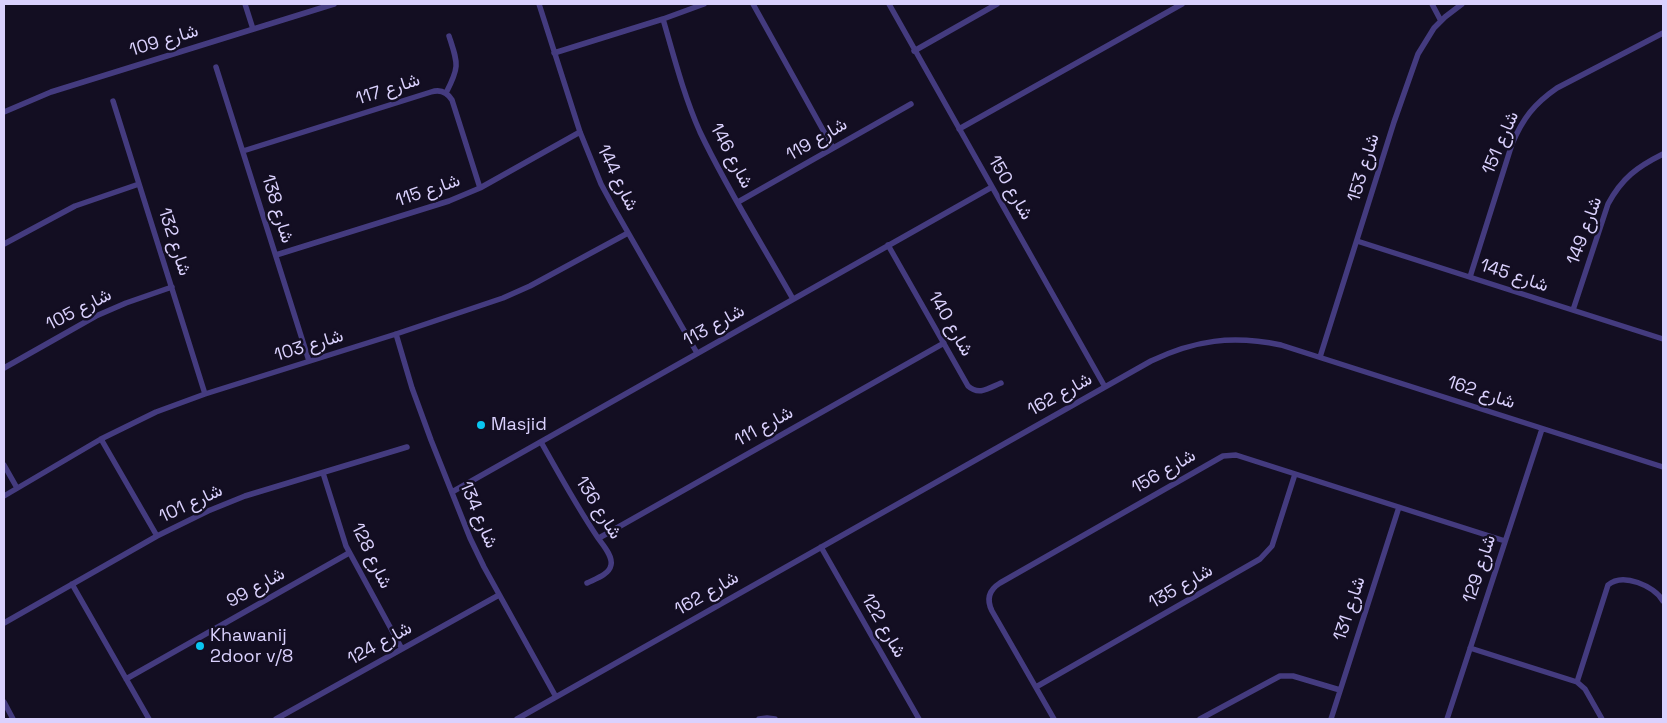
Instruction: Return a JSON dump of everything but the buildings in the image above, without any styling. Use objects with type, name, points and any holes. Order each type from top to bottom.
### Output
[{"type":"street","points":[[245,4],[253,29]]},
{"type":"street","name":"شارع 109","points":[[4,112],[51,92],[334,4]]},
{"type":"street","name":"شارع 144","points":[[539,4],[580,132],[601,184],[697,353]]},
{"type":"street","points":[[554,53],[663,19],[704,4]]},
{"type":"street","points":[[753,4],[833,148]]},
{"type":"street","name":"شارع 150","points":[[888,4],[1105,387]]},
{"type":"street","points":[[914,51],[998,4]]},
{"type":"street","points":[[959,129],[1182,4]]},
{"type":"street","points":[[1432,4],[1441,21]]},
{"type":"street","name":"شارع 153","points":[[1320,356],[1394,122],[1418,54],[1441,21],[1462,4]]},
{"type":"street","name":"شارع 146","points":[[663,19],[692,112],[709,150],[793,298]]},
{"type":"street","name":"شارع 151","points":[[1470,277],[1512,144],[1519,127],[1529,112],[1542,98],[1557,88],[1663,33]]},
{"type":"street","points":[[446,93],[457,68],[449,36]]},
{"type":"street","name":"شارع 138","points":[[216,66],[309,362]]},
{"type":"street","name":"شارع 117","points":[[243,151],[436,90],[446,93],[452,100],[480,188]]},
{"type":"street","name":"شارع 132","points":[[113,101],[206,394]]},
{"type":"street","name":"شارع 119","points":[[738,202],[911,104]]},
{"type":"street","name":"شارع 115","points":[[276,255],[449,200],[480,188],[580,132]]},
{"type":"street","name":"شارع 149","points":[[1573,310],[1608,204],[1615,191],[1636,169],[1663,154]]},
{"type":"street","points":[[4,244],[75,206],[139,184]]},
{"type":"street","name":"شارع 113","points":[[452,492],[992,187]]},
{"type":"street","name":"شارع 103","points":[[4,496],[101,439],[156,412],[515,293],[628,233]]},
{"type":"street","name":"شارع 145","points":[[1356,241],[1663,339]]},
{"type":"street","name":"شارع 140","points":[[888,245],[968,386],[982,391],[1001,382]]},
{"type":"street","name":"شارع 105","points":[[4,368],[96,316],[172,287]]},
{"type":"street","name":"شارع 134","points":[[396,334],[412,388],[470,538],[499,595],[556,697]]},
{"type":"street","name":"شارع 162","points":[[518,719],[1105,387],[1171,352],[1192,344],[1236,339],[1259,340],[1281,345],[1663,467]]},
{"type":"street","name":"شارع 111","points":[[599,538],[944,343]]},
{"type":"street","name":"شارع 129","points":[[1447,719],[1542,429]]},
{"type":"street","points":[[101,439],[157,536]]},
{"type":"street","name":"شارع 136","points":[[541,442],[611,559],[607,572],[587,583]]},
{"type":"street","name":"شارع 101","points":[[4,623],[189,519],[226,504],[407,448]]},
{"type":"street","name":"شارع 156","points":[[1054,719],[989,605],[990,592],[994,586],[1222,456],[1236,455],[1505,542]]},
{"type":"street","points":[[4,465],[17,488]]},
{"type":"street","name":"شارع 128","points":[[323,473],[335,515],[349,553],[402,649]]},
{"type":"street","name":"شارع 135","points":[[1036,688],[1260,559],[1272,546],[1295,474]]},
{"type":"street","name":"شارع 131","points":[[1331,719],[1399,507]]},
{"type":"street","name":"شارع 122","points":[[821,547],[919,719]]},
{"type":"street","name":"شارع 99","points":[[126,679],[349,553]]},
{"type":"street","points":[[1577,682],[1608,585],[1620,579],[1644,585],[1656,592],[1663,601]]},
{"type":"street","points":[[72,584],[149,719]]},
{"type":"street","name":"شارع 124","points":[[276,719],[499,595]]},
{"type":"street","points":[[1470,648],[1577,682],[1585,689],[1602,719]]},
{"type":"street","points":[[1200,719],[1280,676],[1293,676],[1340,690]]},
{"type":"street","points":[[4,702],[13,719]]},
{"type":"street","points":[[759,719],[775,719]]},
{"type":"place","name":"Masjid","points":[[481,425]]},
{"type":"place","name":"Khawanij 2door v/8","points":[[200,646]]}]
